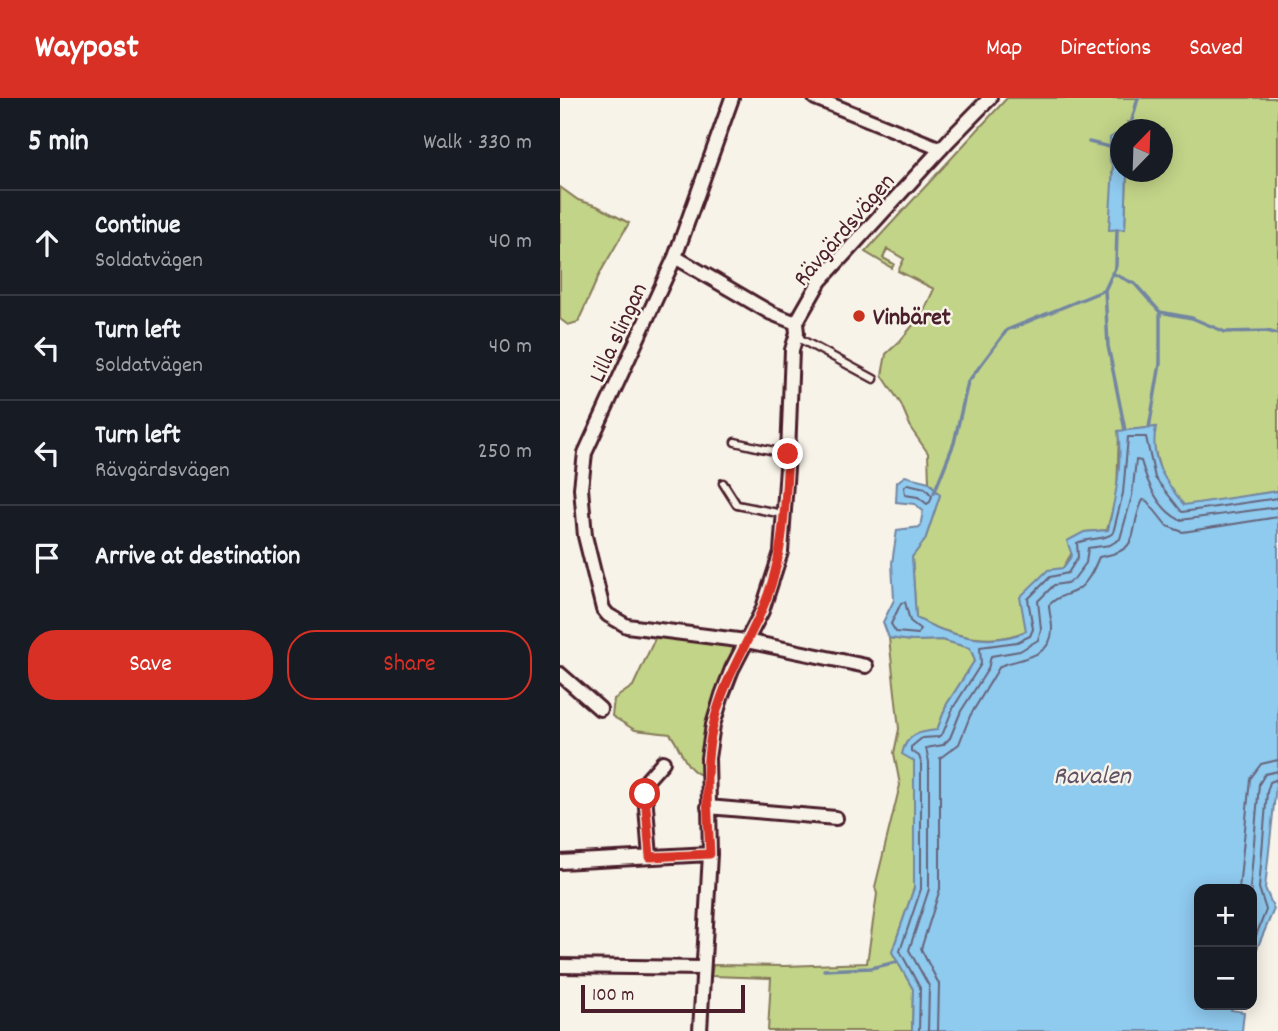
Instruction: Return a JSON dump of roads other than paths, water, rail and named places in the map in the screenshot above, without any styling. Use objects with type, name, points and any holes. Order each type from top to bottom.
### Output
[{"type":"street","name":"Lilla slingan","points":[[733,98],[675,257],[585,453],[581,488],[585,536],[603,609],[614,620],[627,626],[746,641],[866,666]]},
{"type":"street","points":[[815,98],[940,149]]},
{"type":"street","name":"Rävgärdsvägen","points":[[700,1031],[710,854],[708,758],[713,725],[732,670],[762,611],[781,552],[792,350],[797,328],[820,281],[990,98]]},
{"type":"street","points":[[675,257],[797,328]]},
{"type":"street","points":[[561,679],[600,709]]},
{"type":"street","points":[[650,857],[645,794],[647,780],[663,762]]},
{"type":"street","points":[[708,807],[836,818]]},
{"type":"street","points":[[560,862],[710,854]]},
{"type":"street","points":[[560,966],[703,968]]},
{"type":"lane","points":[[797,328],[802,340],[874,379]]},
{"type":"lane","points":[[735,442],[788,454]]},
{"type":"lane","points":[[723,483],[737,505],[785,515]]},
{"type":"water","points":[[1112,182],[1127,182],[1125,229],[1109,230]]},
{"type":"water","name":"Ravalen","points":[[1156,427],[1155,450],[1160,469],[1184,505],[1278,491],[1278,767],[1265,888],[1274,909],[1257,948],[1257,884],[1194,884],[1194,1010],[1244,1012],[1242,1031],[912,1031],[913,989],[892,952],[914,888],[914,761],[902,754],[907,742],[914,735],[937,730],[947,704],[975,660],[970,648],[942,640],[912,641],[889,638],[883,622],[894,600],[892,563],[897,530],[920,527],[923,511],[915,504],[896,502],[897,482],[905,476],[929,482],[940,495],[925,540],[912,557],[916,618],[942,630],[970,638],[999,639],[1013,636],[1026,631],[1020,597],[1048,570],[1063,568],[1072,555],[1067,541],[1084,532],[1108,530],[1119,468],[1118,431]]},
{"type":"waterway","points":[[1132,119],[1138,98]]},
{"type":"waterway","points":[[1089,142],[1110,147]]},
{"type":"waterway","points":[[934,493],[954,443],[968,382],[1007,330],[1105,290],[1116,266],[1117,230]]},
{"type":"waterway","name":"Ravalen","points":[[1112,273],[1135,284],[1160,312],[1192,318],[1225,332],[1267,331],[1278,334]]},
{"type":"waterway","name":"Ravalen","points":[[1105,290],[1108,346],[1125,430]]},
{"type":"waterway","name":"Ravalen","points":[[1149,428],[1160,364],[1160,312]]},
{"type":"waterway","points":[[824,970],[871,968],[897,962]]},
{"type":"place","name":"Vinbäret","points":[[859,316]]}]
